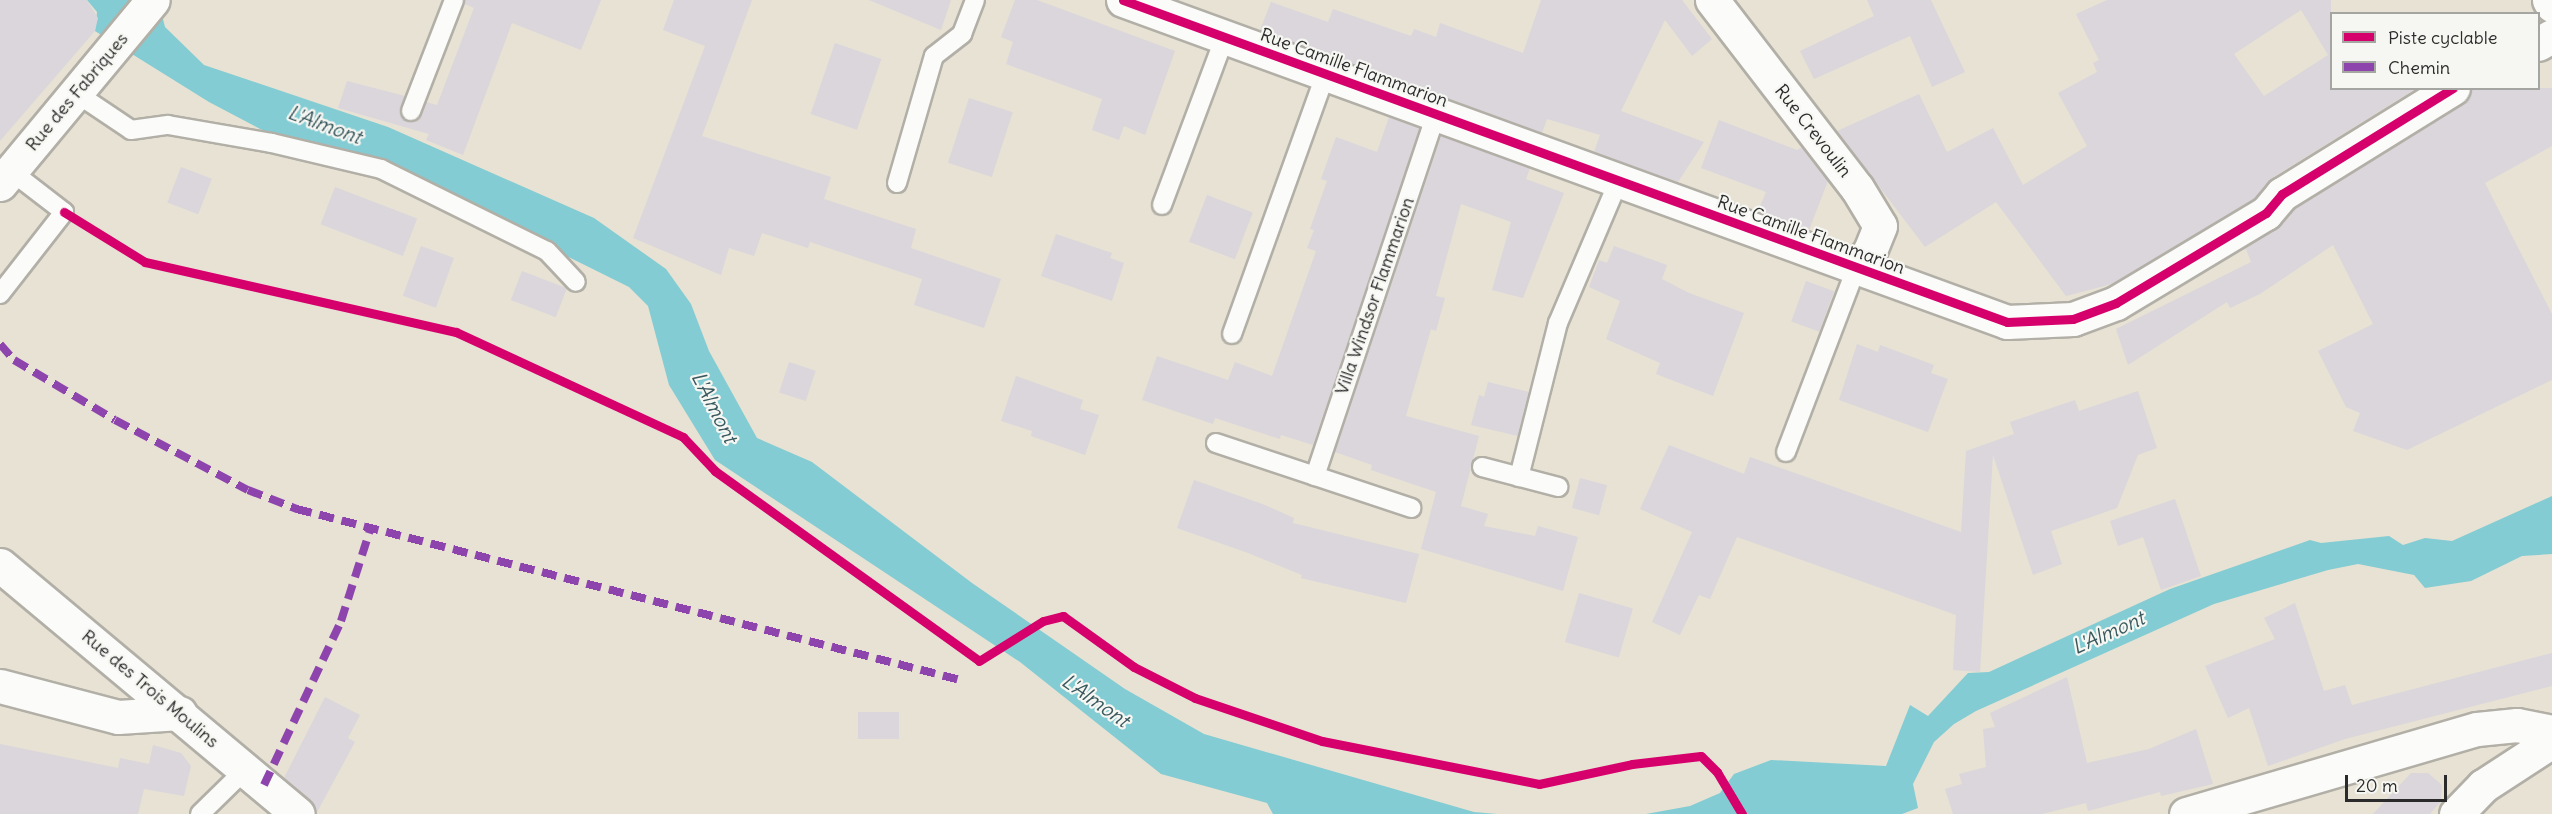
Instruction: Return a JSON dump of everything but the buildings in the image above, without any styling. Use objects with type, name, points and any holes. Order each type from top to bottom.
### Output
[{"type":"street","name":"Rue des Fabriques","points":[[5,178],[153,0]]},
{"type":"street","name":"Rue Camille Flammarion","points":[[1124,0],[1224,39],[2007,322],[2073,319],[2116,303],[2257,218],[2282,194],[2450,90]]},
{"type":"street","name":"Rue Crevoulin","points":[[1712,0],[1857,188],[1880,226],[1870,251],[1856,269]]},
{"type":"street","points":[[2549,0],[2552,5]]},
{"type":"street","name":"Rue des Trois Moulins","points":[[0,565],[180,713],[298,814]]},
{"type":"street","points":[[0,686],[118,717],[180,713]]},
{"type":"street","points":[[2186,814],[2477,729],[2517,725],[2552,732]]},
{"type":"street","points":[[2456,814],[2483,786],[2552,741]]},
{"type":"lane","points":[[411,111],[454,0]]},
{"type":"lane","points":[[897,183],[934,56],[962,34],[975,0]]},
{"type":"lane","points":[[1162,205],[1224,39]]},
{"type":"lane","points":[[1232,334],[1325,75]]},
{"type":"lane","points":[[76,93],[132,130],[168,124],[272,143],[381,169],[547,251],[576,282]]},
{"type":"lane","name":"Villa Windsor Flammarion","points":[[1315,476],[1436,116]]},
{"type":"lane","points":[[0,294],[64,212],[5,178]]},
{"type":"lane","points":[[1519,477],[1558,323],[1618,182]]},
{"type":"lane","points":[[1786,452],[1856,269]]},
{"type":"lane","points":[[1216,443],[1411,508]]},
{"type":"lane","points":[[1482,467],[1558,488]]},
{"type":"lane","points":[[201,814],[246,769]]},
{"type":"water","name":"L'Almont","points":[[87,0],[158,0],[165,27],[204,65],[388,127],[594,218],[666,269],[691,304],[709,351],[757,438],[812,462],[972,583],[1125,689],[1204,734],[1474,812],[1497,814],[1273,814],[1267,803],[1161,774],[1020,662],[715,460],[669,385],[648,306],[629,287],[375,161],[266,132],[209,102],[95,31],[97,12]]},
{"type":"water","name":"L'Almont","points":[[2552,496],[2552,554],[2522,556],[2471,581],[2425,588],[2414,575],[2358,564],[2328,570],[2214,604],[1976,711],[1954,724],[1934,742],[1913,784],[1918,808],[1902,814],[1646,814],[1690,806],[1720,793],[1734,774],[1771,760],[1886,766],[1910,705],[1928,716],[1968,673],[1989,672],[2170,589],[2310,540],[2321,543],[2389,536],[2403,545],[2425,538],[2452,541]]},
{"type":"marked path","points":[[0,344],[14,360],[115,420],[248,490],[297,509],[960,680]]},
{"type":"marked path","points":[[264,785],[341,621],[370,530]]},
{"type":"cycle path","points":[[1123,0],[2007,322],[2073,319],[2116,303],[2266,213],[2282,194],[2450,90]]},
{"type":"cycle path","points":[[64,212],[145,262],[456,332],[683,437],[715,471],[979,661],[1043,621],[1063,616],[1134,667],[1195,698],[1322,741],[1539,784],[1632,764],[1701,756],[1717,772],[1742,814]]}]
